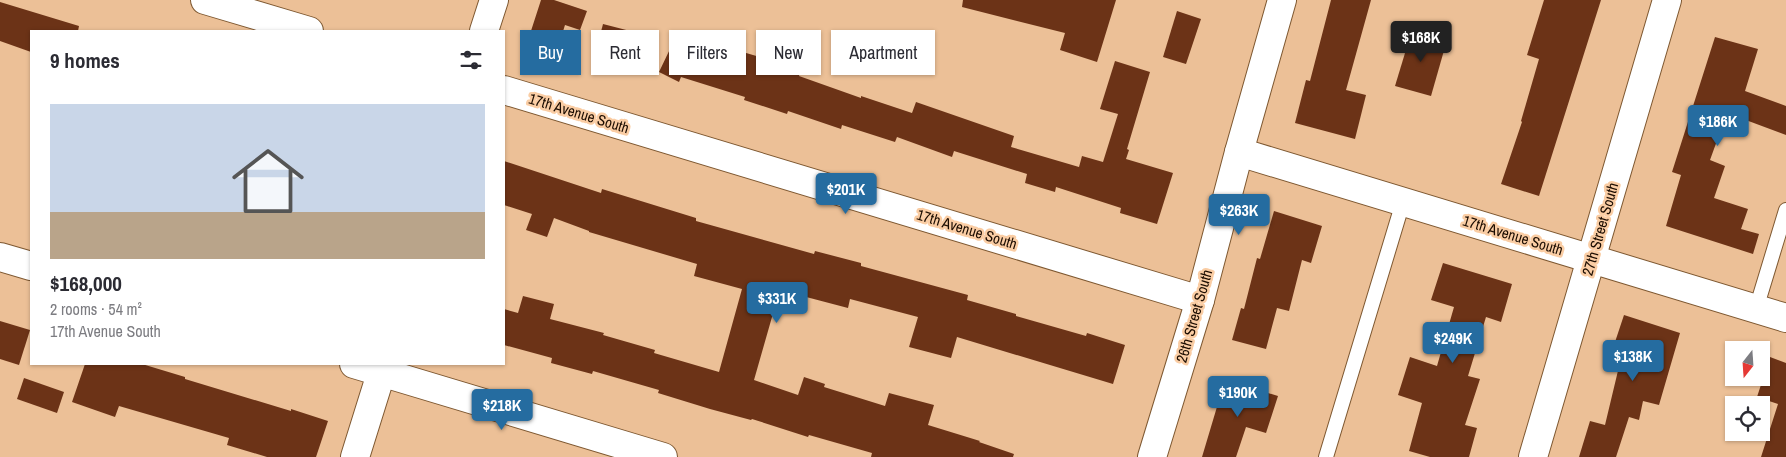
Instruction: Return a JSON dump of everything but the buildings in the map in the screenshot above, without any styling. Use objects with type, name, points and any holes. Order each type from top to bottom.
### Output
[{"type":"street","points":[[205,0],[306,30]]},
{"type":"street","points":[[484,30],[494,0]]},
{"type":"street","name":"27th Street South","points":[[1533,457],[1667,0]]},
{"type":"street","name":"26th Street South","points":[[1152,457],[1200,300],[1276,2]]},
{"type":"street","name":"17th Avenue South","points":[[505,90],[1200,300]]},
{"type":"street","name":"17th Avenue South","points":[[1239,152],[1786,318]]},
{"type":"street","points":[[0,256],[30,266]]},
{"type":"street","points":[[361,365],[382,368],[663,457]]},
{"type":"street","points":[[355,457],[382,368]]},
{"type":"lane","points":[[1326,457],[1403,202]]},
{"type":"lane","points":[[1756,309],[1786,210]]}]
